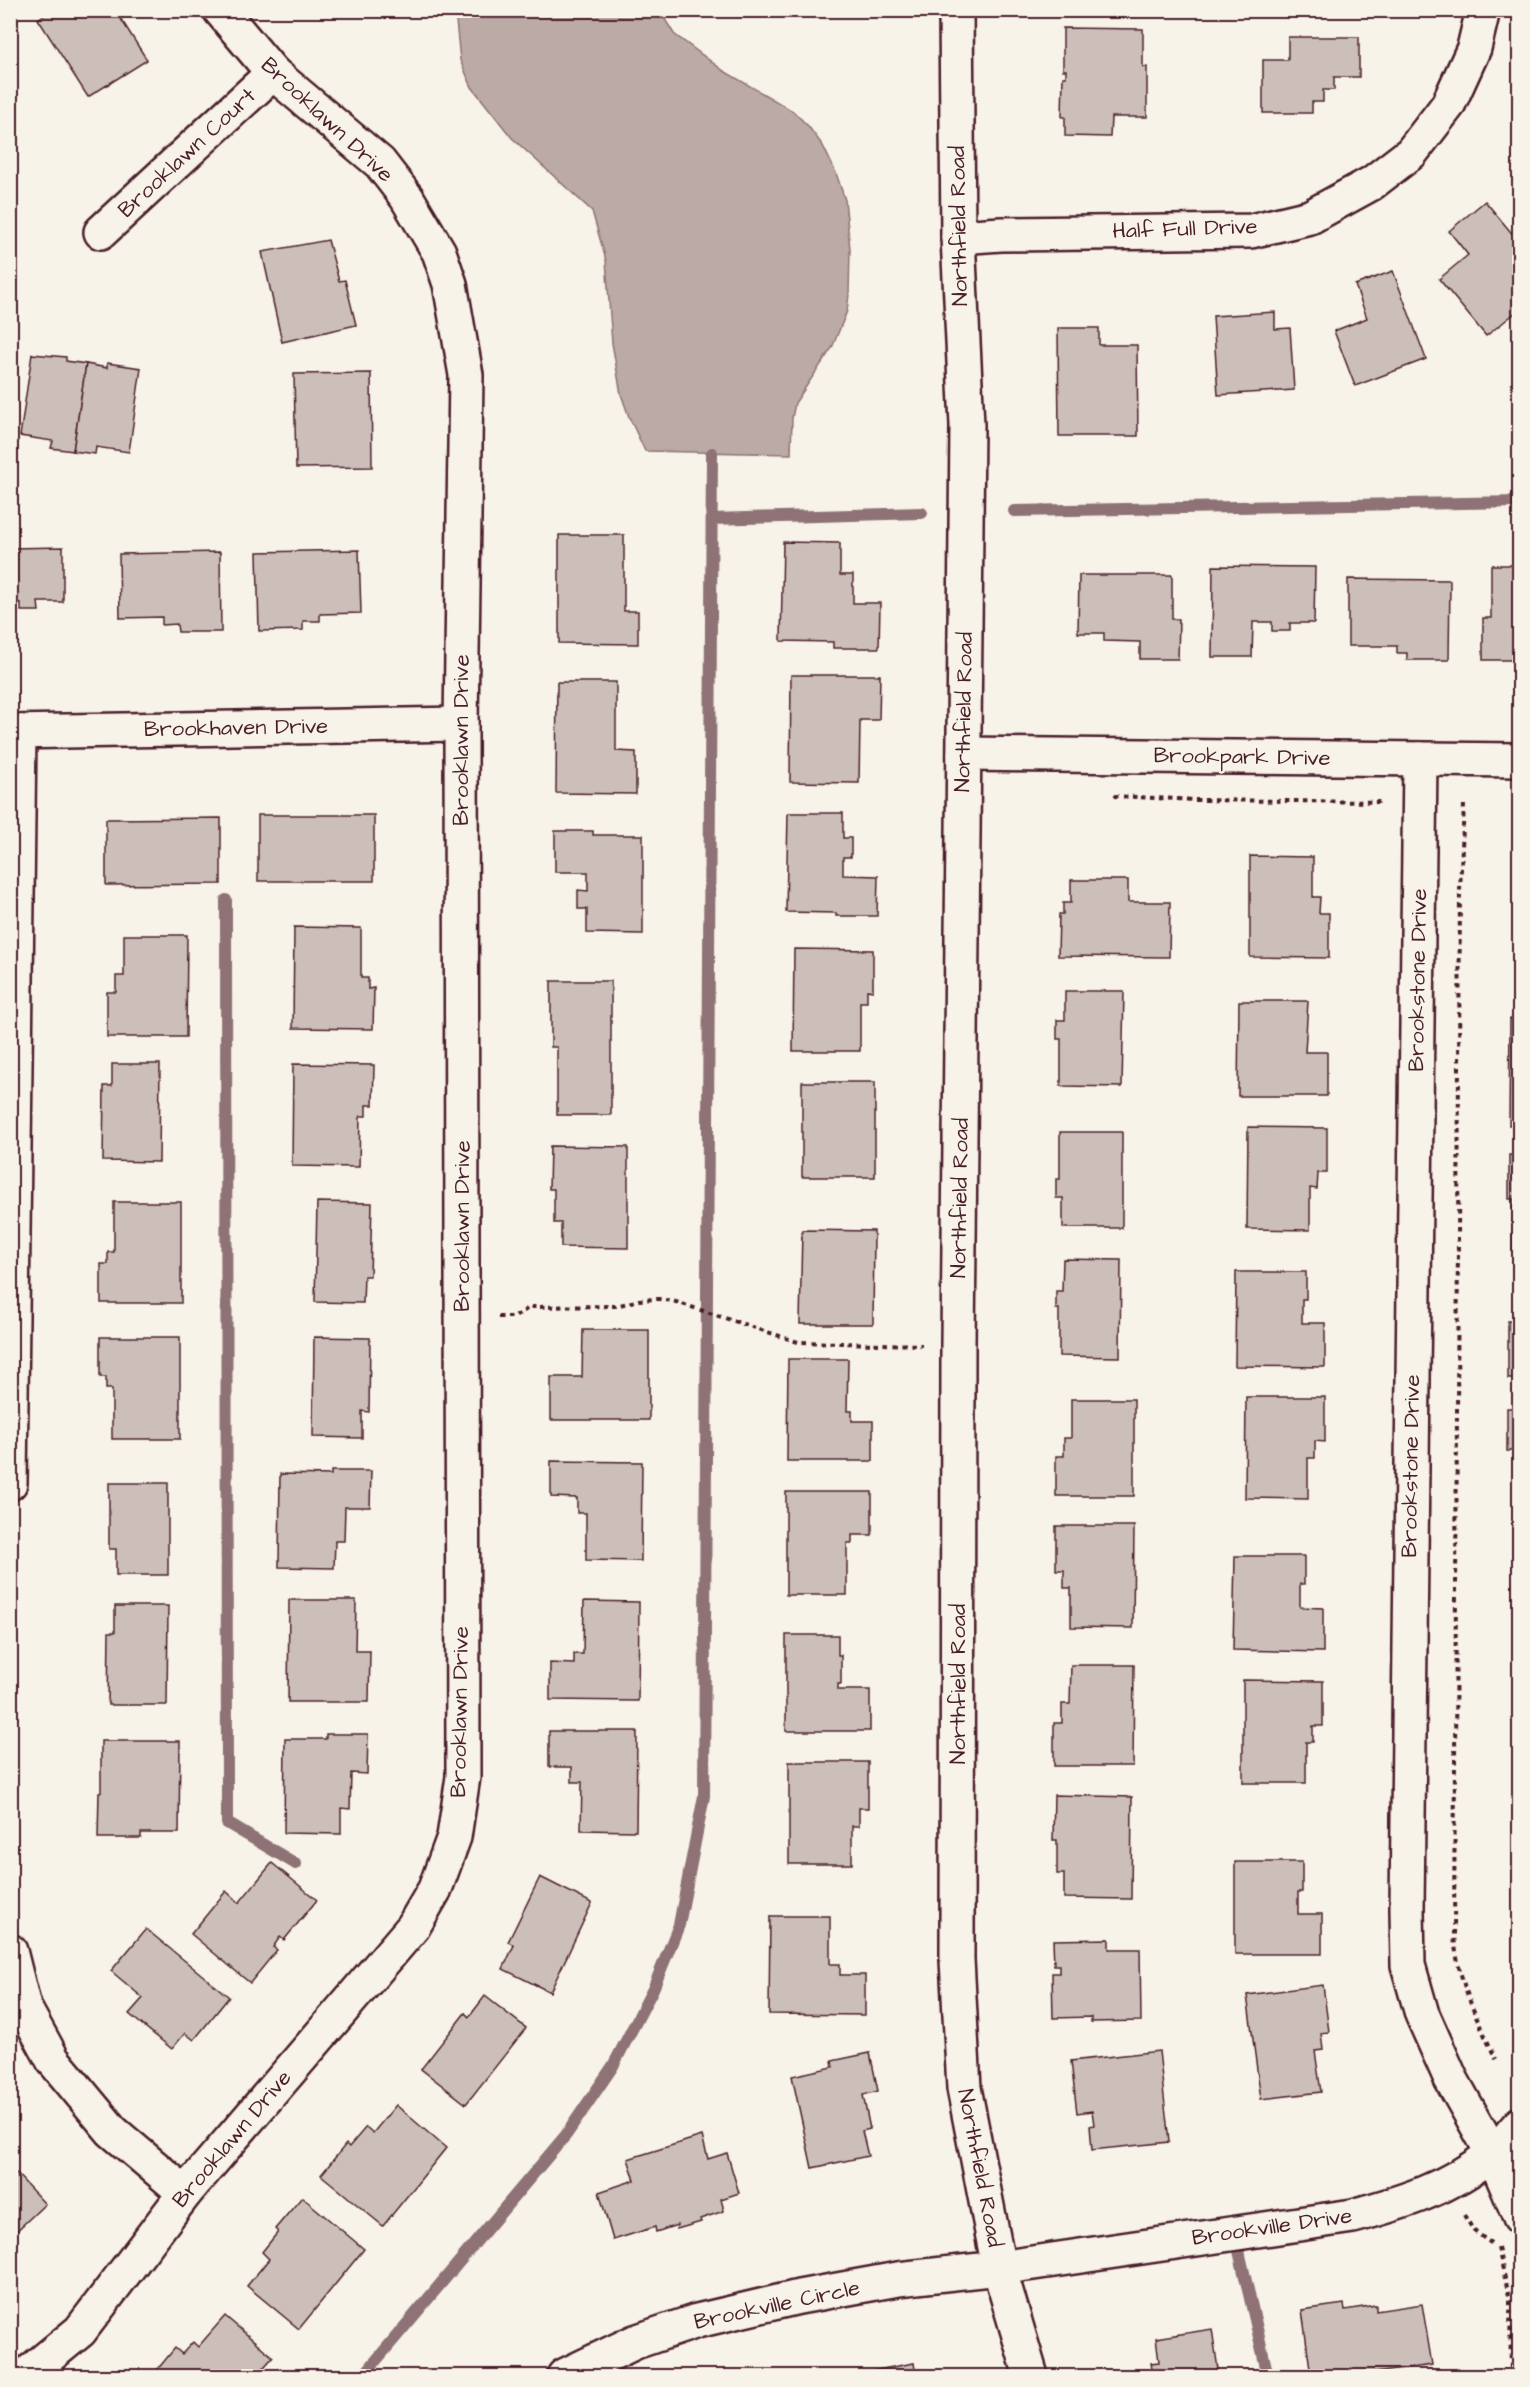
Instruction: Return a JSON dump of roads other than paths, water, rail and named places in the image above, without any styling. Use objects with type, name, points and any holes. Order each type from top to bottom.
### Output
[{"type":"street","name":"Brooklawn Drive","points":[[25,2376],[80,2331],[185,2193],[413,1927],[435,1889],[454,1837],[463,1777],[461,724],[466,375],[450,284],[439,252],[412,207],[380,163],[273,74],[220,10]]},
{"type":"street","name":"Northfield Road","points":[[956,10],[958,237],[967,425],[958,1345],[957,1960],[964,2088],[999,2268],[1031,2376]]},
{"type":"street","name":"Half Full Drive","points":[[958,237],[1037,233],[1251,231],[1310,218],[1372,183],[1411,153],[1448,105],[1474,48],[1483,10]]},
{"type":"street","name":"Brooklawn Court","points":[[101,232],[273,74]]},
{"type":"street","name":"Brookhaven Drive","points":[[15,732],[461,724]]},
{"type":"street","points":[[10,1483],[15,732]]},
{"type":"street","name":"Brookpark Drive","points":[[964,754],[1520,759]]},
{"type":"street","name":"Brookstone Drive","points":[[1420,759],[1408,1965],[1422,2014],[1451,2079],[1493,2154],[1520,2217]]},
{"type":"street","points":[[10,1951],[24,2007],[53,2060],[112,2131],[185,2193]]},
{"type":"street","name":"Brookville Drive","points":[[999,2268],[1353,2216],[1406,2202],[1447,2184],[1493,2154],[1520,2124]]},
{"type":"street","name":"Brookville Circle","points":[[564,2376],[636,2342],[697,2321],[799,2297],[898,2279],[999,2268]]},
{"type":"waterway","points":[[363,2376],[566,2135],[613,2066],[653,1989],[679,1925],[704,1796],[712,453]]},
{"type":"waterway","points":[[1014,511],[1520,502]]},
{"type":"waterway","points":[[712,519],[922,513]]},
{"type":"waterway","points":[[226,900],[227,1823],[296,1864]]},
{"type":"waterway","points":[[1239,2251],[1268,2376]]}]
